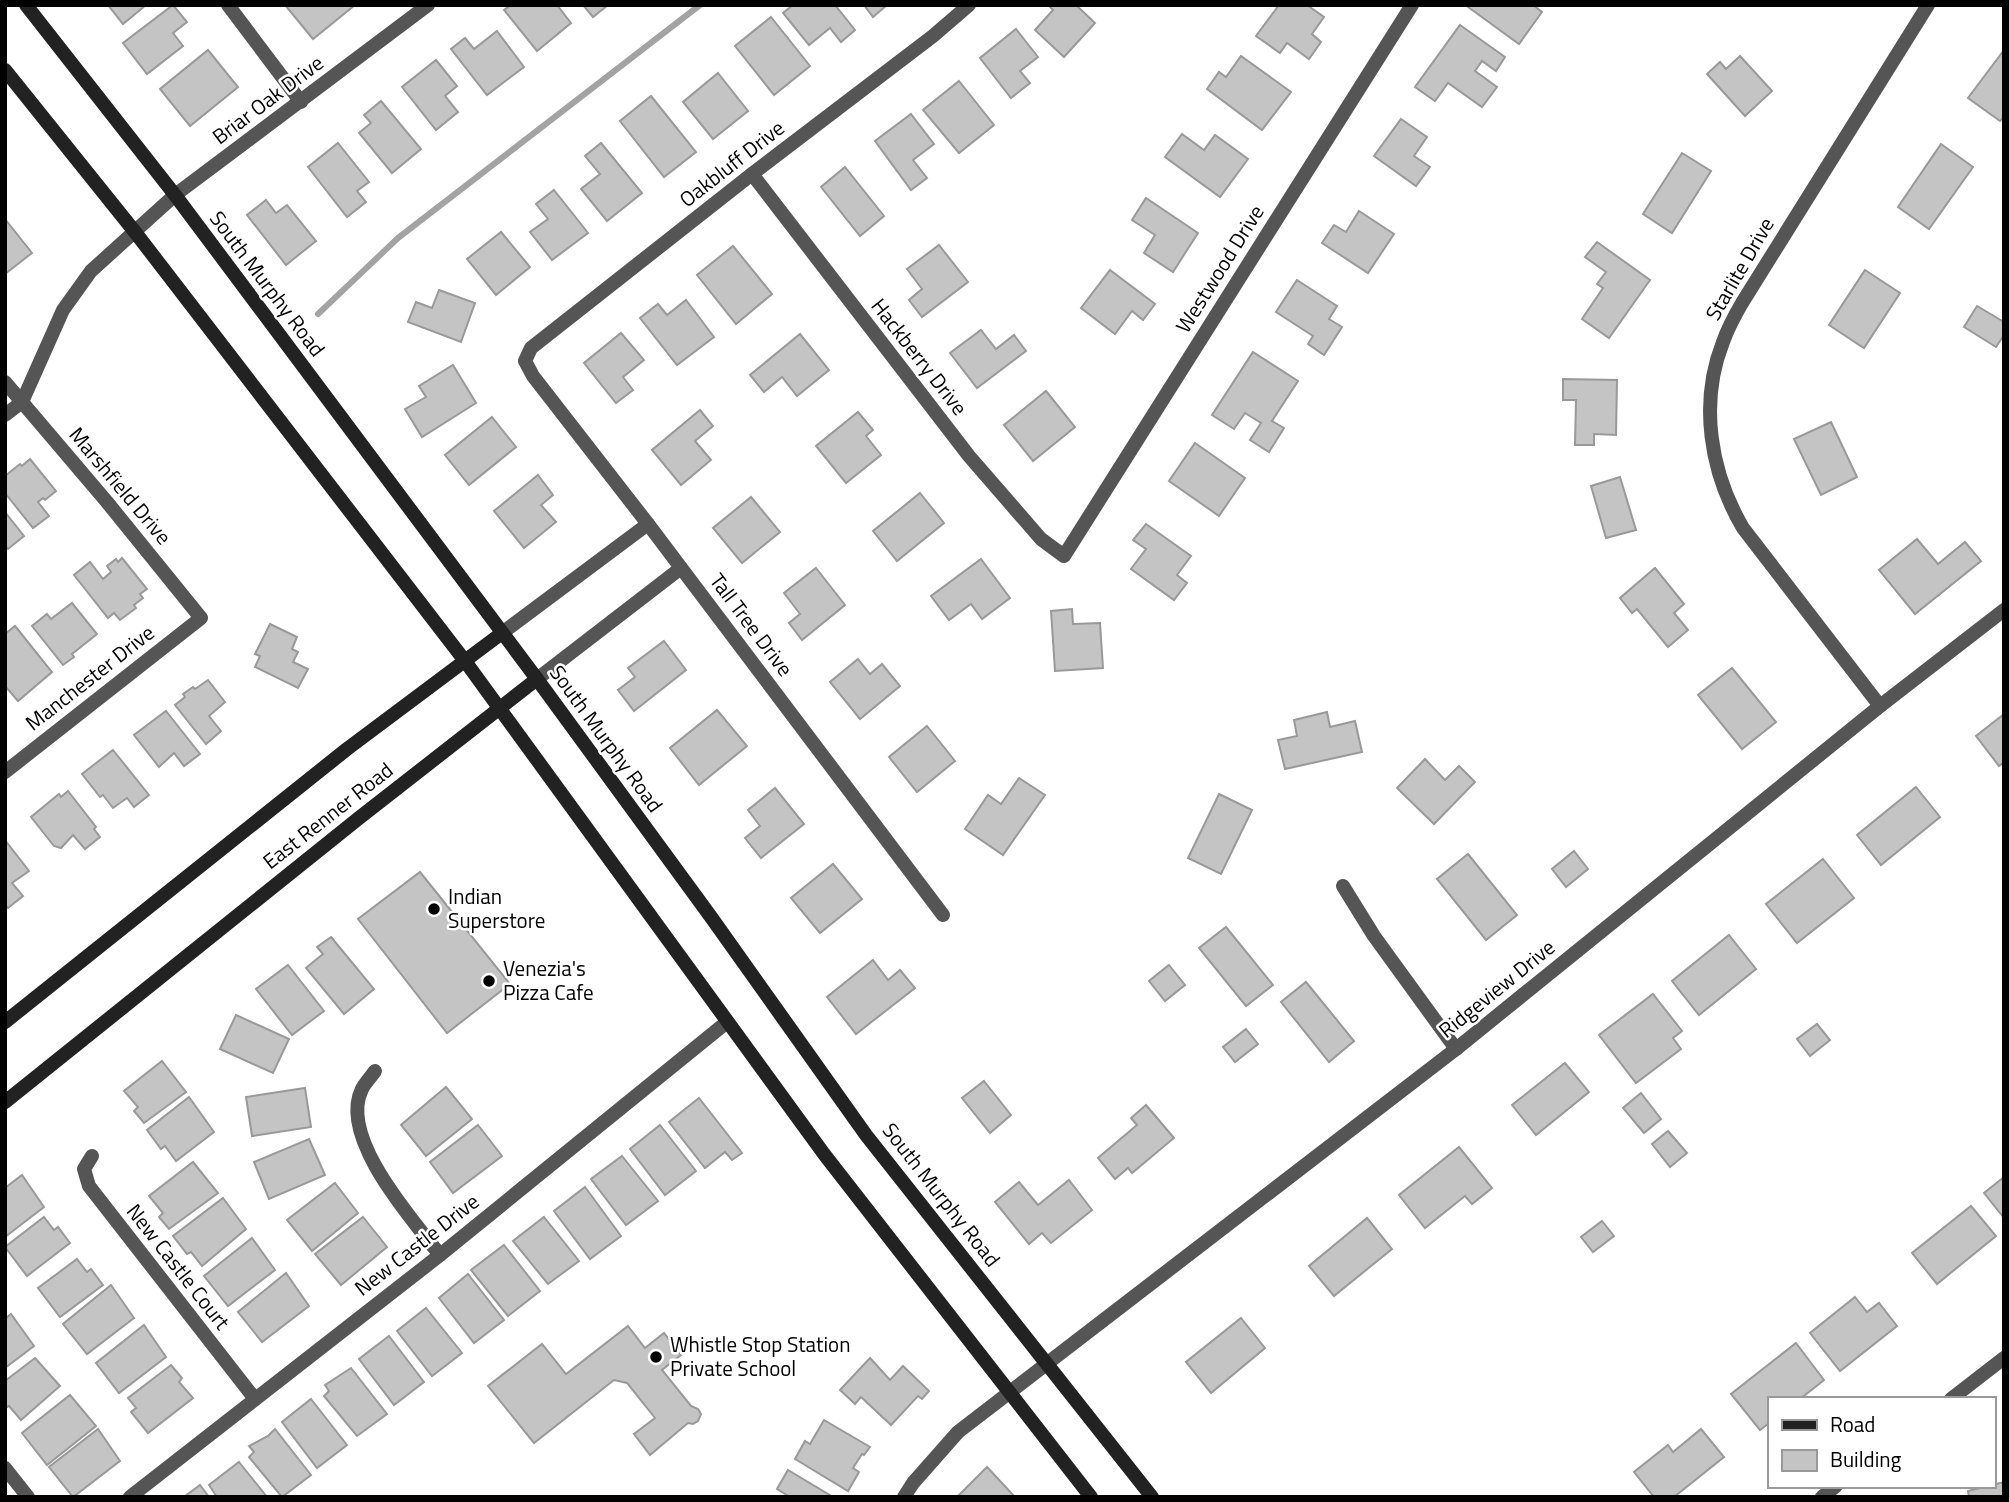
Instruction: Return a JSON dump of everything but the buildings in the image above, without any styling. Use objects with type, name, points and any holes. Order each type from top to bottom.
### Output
[{"type":"main road","name":"South Murphy Road","points":[[26,5],[175,195],[537,679],[866,1135],[1153,1497]]},
{"type":"main road","points":[[5,71],[135,232],[465,661],[891,1243],[1091,1497]]},
{"type":"main road","name":"East Renner Road","points":[[5,1022],[347,749],[502,633]]},
{"type":"main road","name":"East Renner Road","points":[[5,1102],[328,842],[537,679]]},
{"type":"street","points":[[228,5],[301,102]]},
{"type":"street","name":"Briar Oak Drive","points":[[22,402],[63,310],[91,271],[175,195],[428,5]]},
{"type":"street","name":"Oakbluff Drive","points":[[525,361],[531,348],[970,5]]},
{"type":"street","name":"Westwood Drive","points":[[1064,556],[1412,5]]},
{"type":"street","name":"Starlite Drive","points":[[1880,706],[1742,528],[1728,502],[1713,451],[1711,407],[1715,372],[1723,343],[1741,303],[1928,5]]},
{"type":"street","name":"Hackberry Drive","points":[[752,174],[969,456],[1041,539],[1064,556]]},
{"type":"street","name":"Tall Tree Drive","points":[[525,361],[533,376],[943,915]]},
{"type":"street","name":"Marshfield Drive","points":[[5,382],[201,618]]},
{"type":"street","points":[[5,415],[22,402]]},
{"type":"street","name":"East Renner Road","points":[[502,633],[648,524]]},
{"type":"street","name":"East Renner Road","points":[[537,679],[681,568]]},
{"type":"street","name":"Ridgeview Drive","points":[[904,1497],[958,1432],[1457,1049],[1880,706],[2004,610]]},
{"type":"street","name":"Manchester Drive","points":[[5,772],[201,618]]},
{"type":"street","points":[[1343,886],[1374,936],[1457,1049]]},
{"type":"street","name":"New Castle Drive","points":[[130,1497],[440,1255],[727,1022]]},
{"type":"street","points":[[375,1071],[361,1090],[357,1108],[364,1147],[392,1192],[440,1255]]},
{"type":"street","name":"New Castle Court","points":[[92,1156],[84,1169],[89,1186],[255,1399]]},
{"type":"street","points":[[1954,1397],[2004,1358]]},
{"type":"street","points":[[5,1468],[28,1497]]},
{"type":"waterway","points":[[318,314],[398,238],[700,5]]},
{"type":"place","name":"Indian Superstore","points":[[434,909]]},
{"type":"place","name":"Venezia's Pizza Cafe","points":[[489,981]]},
{"type":"place","name":"Whistle Stop Station Private School","points":[[656,1357]]}]
